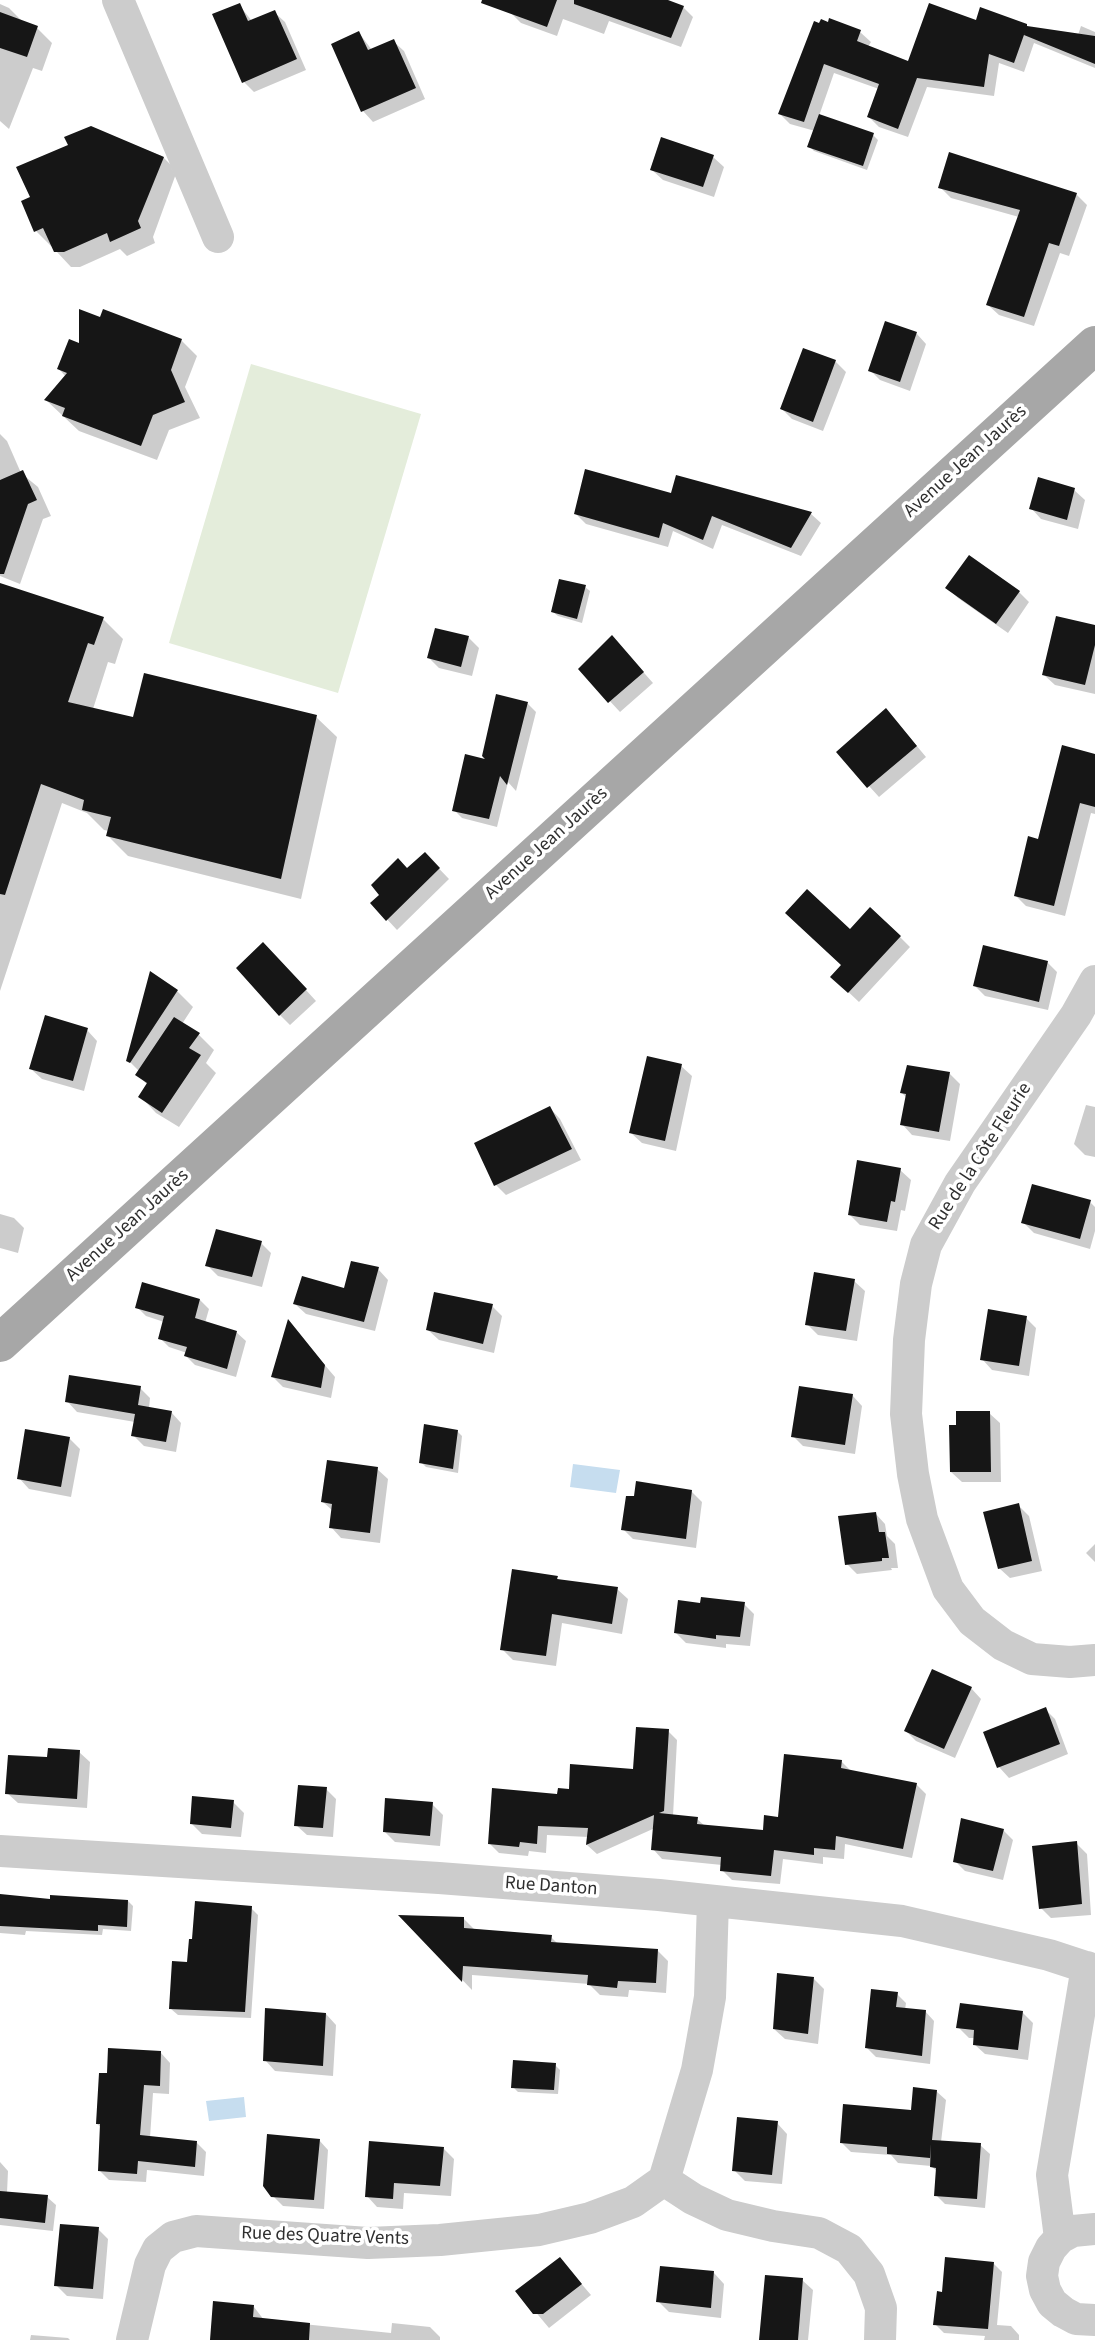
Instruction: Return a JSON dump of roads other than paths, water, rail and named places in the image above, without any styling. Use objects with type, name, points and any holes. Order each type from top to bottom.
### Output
[{"type":"main road","name":"Avenue Jean Jaurès","points":[[0,1343],[1095,345]]},
{"type":"street","points":[[118,0],[218,237]]},
{"type":"street","name":"Rue de la Côte Fleurie","points":[[1095,981],[1076,1015],[960,1183],[926,1245],[916,1284],[909,1340],[906,1414],[913,1474],[922,1519],[948,1589],[972,1621],[1003,1645],[1032,1659],[1070,1662],[1095,1660]]},
{"type":"street","name":"Rue Danton","points":[[0,1852],[439,1878],[713,1901],[902,1921],[1049,1955],[1091,1968]]},
{"type":"street","points":[[713,1901],[710,1997],[697,2070],[664,2180],[693,2199],[727,2215],[819,2233],[849,2249],[869,2274],[881,2308],[880,2340]]},
{"type":"street","points":[[1060,2238],[1052,2175],[1091,1968]]},
{"type":"street","name":"Rue des Quatre Vents","points":[[132,2340],[150,2265],[158,2249],[173,2236],[196,2231],[368,2243],[440,2240],[539,2230],[590,2218],[633,2202],[664,2180]]},
{"type":"street","points":[[1095,2229],[1073,2231],[1060,2238],[1044,2262],[1042,2276],[1052,2303],[1076,2319],[1095,2320]]},
{"type":"water","points":[[573,1464],[620,1470],[616,1493],[570,1487]]},
{"type":"water","points":[[244,2097],[246,2117],[209,2121],[206,2101]]}]
